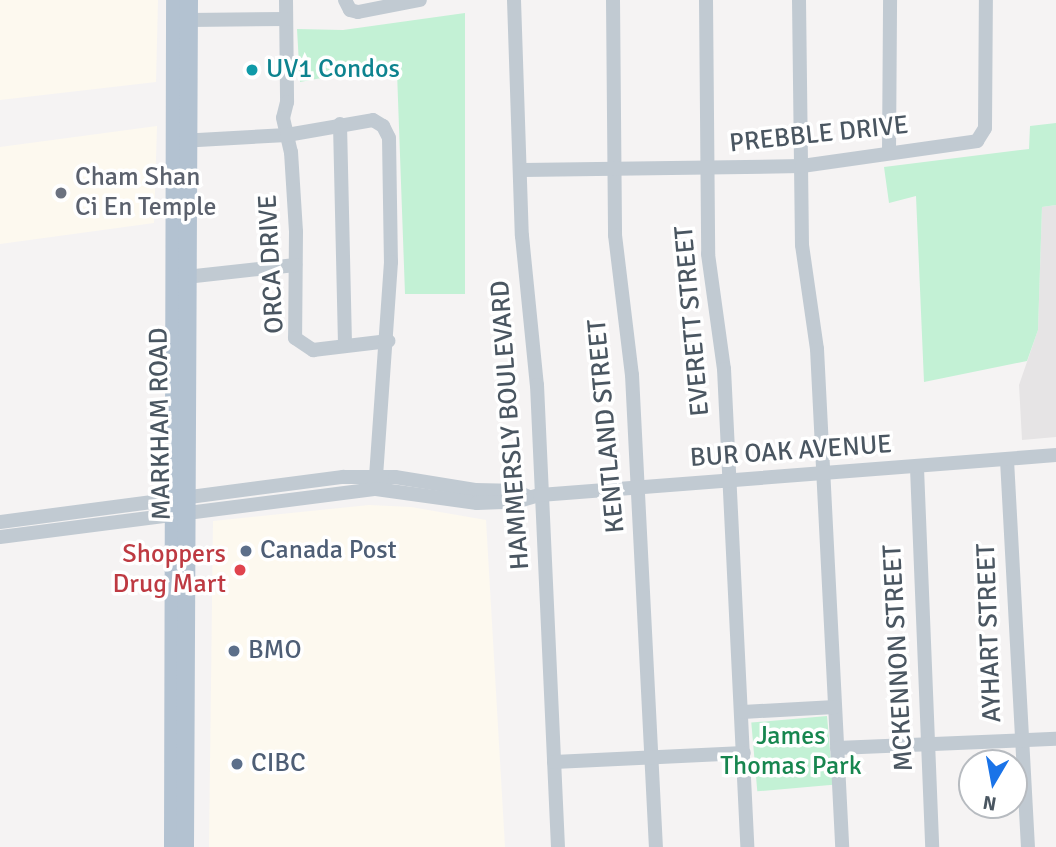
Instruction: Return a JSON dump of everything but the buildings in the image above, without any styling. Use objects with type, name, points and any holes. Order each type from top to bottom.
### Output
[{"type":"main road","name":"MARKHAM ROAD","points":[[173,847],[186,276],[175,0]]},
{"type":"main road","name":"MARKHAM ROAD","points":[[185,847],[180,506],[180,141],[189,0]]},
{"type":"street","name":"ORCA DRIVE","points":[[286,0],[287,102],[283,118],[287,135],[295,265],[295,338],[313,350],[345,346]]},
{"type":"street","points":[[345,0],[350,10],[358,12],[420,0]]},
{"type":"street","name":"HAMMERSLY BOULEVARD","points":[[514,0],[523,170],[522,236],[537,385],[535,496],[558,847]]},
{"type":"street","name":"KENTLAND STREET","points":[[613,0],[619,288],[632,374],[656,847]]},
{"type":"street","name":"EVERETT STREET","points":[[706,0],[708,254],[724,369],[743,712],[747,847]]},
{"type":"street","points":[[799,0],[802,245],[817,349],[821,474],[842,847]]},
{"type":"street","points":[[889,153],[890,0]]},
{"type":"street","name":"PREBBLE DRIVE","points":[[523,170],[708,170],[802,166],[972,142],[983,134],[986,0]]},
{"type":"street","points":[[189,20],[286,19]]},
{"type":"street","points":[[180,141],[287,135],[373,120],[389,138],[388,341],[376,477]]},
{"type":"street","points":[[340,124],[345,346],[388,341]]},
{"type":"street","points":[[186,276],[295,265]]},
{"type":"street","name":"BUR OAK AVENUE","points":[[0,522],[376,489],[477,503],[639,487],[1056,456]]},
{"type":"street","name":"AYHART STREET","points":[[1007,460],[1020,741],[1028,847]]},
{"type":"street","name":"MCKENNON STREET","points":[[917,468],[932,847]]},
{"type":"street","name":"BUR OAK AVENUE","points":[[0,537],[343,477],[376,477],[515,491],[535,496]]},
{"type":"street","points":[[743,712],[835,708]]},
{"type":"street","points":[[838,748],[1056,739]]},
{"type":"street","points":[[554,762],[744,753]]},
{"type":"shaded area","points":[[0,0],[158,0],[156,82],[0,100]]},
{"type":"shaded area","points":[[157,126],[154,223],[0,244],[0,147]]},
{"type":"shaded area","points":[[1056,205],[1056,437],[1022,440],[1019,385],[1038,330],[1042,207]]},
{"type":"shaded area","points":[[369,505],[411,507],[486,520],[505,847],[209,847],[213,521]]},
{"type":"green space","points":[[465,13],[465,294],[405,294],[397,72],[354,72],[300,82],[297,29],[343,30]]},
{"type":"green space","points":[[1056,123],[1056,205],[1042,207],[1038,330],[1027,361],[924,382],[916,196],[889,203],[884,167],[1029,149],[1030,126]]},
{"type":"green space","name":"James Thomas Park","points":[[827,716],[833,785],[757,791],[751,723]]},
{"type":"place","name":"UV1 Condos","points":[[252,70]]},
{"type":"place","name":"Cham Shan Ci En Temple","points":[[61,193]]},
{"type":"place","name":"Canada Post","points":[[246,551]]},
{"type":"place","name":"Shoppers Drug Mart","points":[[240,570]]},
{"type":"place","name":"BMO","points":[[234,651]]},
{"type":"place","name":"CIBC","points":[[237,764]]}]
